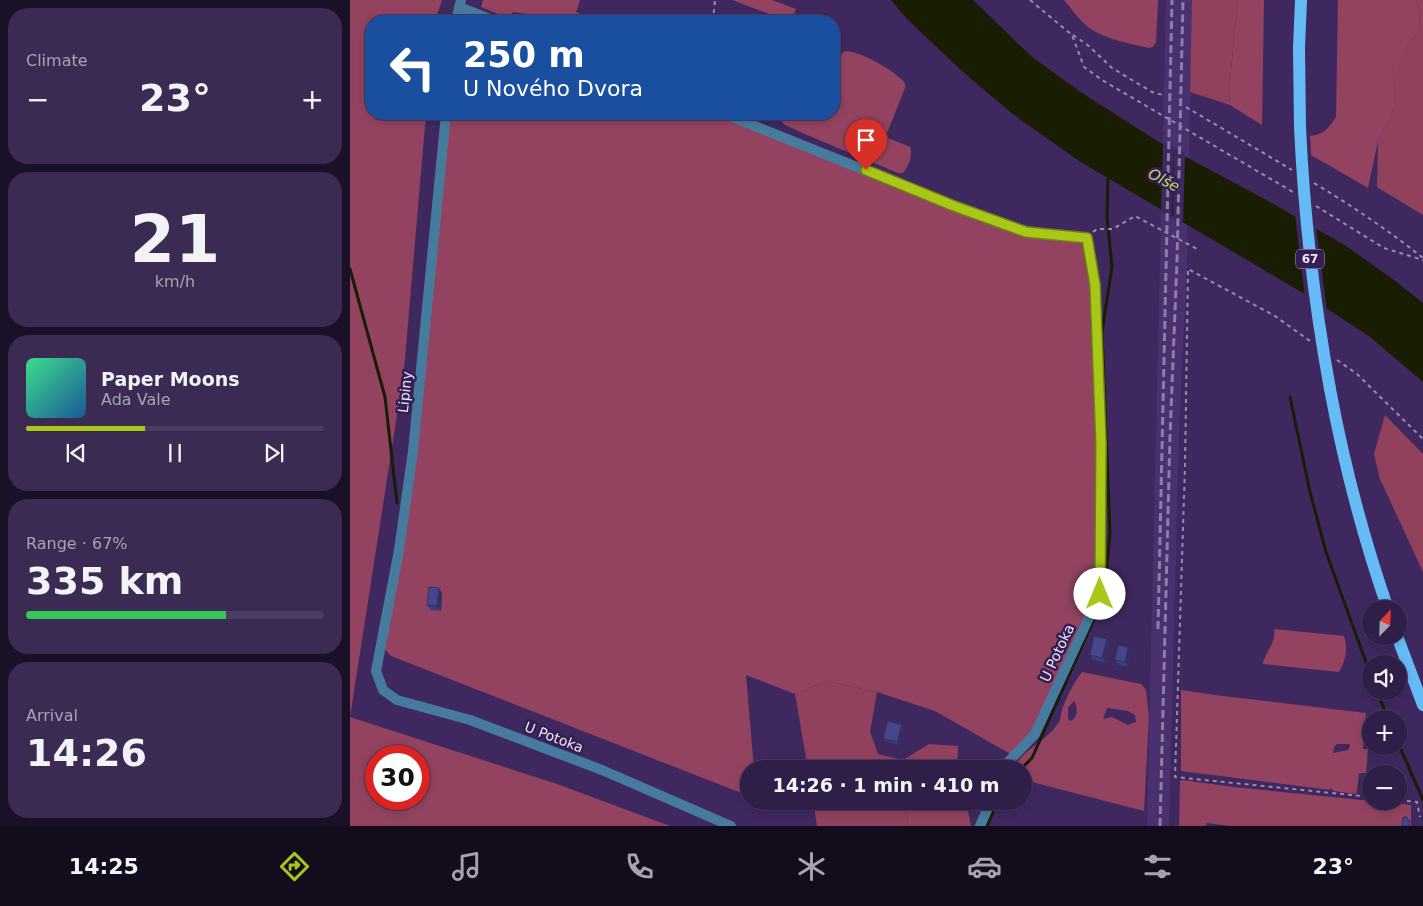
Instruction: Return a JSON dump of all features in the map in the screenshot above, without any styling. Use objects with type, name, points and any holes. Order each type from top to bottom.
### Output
[{"type":"main road","name":"67","points":[[1301,0],[1299,48],[1300,127],[1305,209],[1316,309],[1347,470],[1385,600]]},
{"type":"main road","points":[[1400,645],[1423,705]]},
{"type":"street","points":[[460,3],[483,15]]},
{"type":"street","name":"Lipiny","points":[[376,671],[399,550],[413,451],[445,120]]},
{"type":"street","points":[[740,120],[945,202],[1026,232],[1087,238]]},
{"type":"street","name":"U Potoka","points":[[1010,760],[1035,734],[1100,594],[1101,443],[1095,285],[1087,238]]},
{"type":"street","name":"U Potoka","points":[[376,671],[383,690],[397,700],[479,724],[602,770],[732,826]]},
{"type":"street","points":[[980,826],[987,810]]},
{"type":"path","points":[[714,15],[715,0]]},
{"type":"path","points":[[1030,0],[1072,35],[1089,46],[1112,68],[1152,92],[1163,96]]},
{"type":"path","points":[[1072,35],[1084,67],[1102,80],[1294,193]]},
{"type":"path","points":[[1309,202],[1384,248],[1423,260]]},
{"type":"path","points":[[1087,238],[1097,229],[1113,229],[1135,216],[1199,250]]},
{"type":"path","points":[[1312,342],[1275,316],[1188,269],[1185,466],[1175,777],[1362,796]]},
{"type":"path","points":[[1335,358],[1357,374],[1423,439]]},
{"type":"path","points":[[1407,801],[1417,802],[1420,817]]},
{"type":"shaded area","points":[[350,0],[442,0],[437,15],[365,15],[365,120],[425,120],[404,370],[350,717]]},
{"type":"shaded area","points":[[483,0],[580,0],[576,12],[584,15],[534,15],[513,12],[511,15],[501,15],[481,7]]},
{"type":"shaded area","points":[[732,0],[772,0],[796,9],[794,15],[772,15]]},
{"type":"shaded area","points":[[1064,0],[1158,0],[1156,42],[1153,47],[1149,48],[1102,35],[1088,27]]},
{"type":"shaded area","points":[[1166,0],[1192,0],[1187,262],[1179,432],[1169,826],[1147,826]]},
{"type":"shaded area","points":[[1192,0],[1238,0],[1229,90],[1230,105],[1190,92]]},
{"type":"shaded area","points":[[1238,0],[1264,0],[1262,125],[1230,105],[1229,90]]},
{"type":"shaded area","points":[[1338,0],[1416,0],[1420,20],[1418,31],[1406,49],[1394,85],[1395,106],[1378,141],[1368,188],[1311,155],[1310,136],[1323,132],[1336,117]]},
{"type":"shaded area","points":[[1416,0],[1423,0],[1423,215],[1377,187],[1378,141],[1395,106],[1394,85],[1398,68],[1406,49],[1418,31],[1420,20]]},
{"type":"shaded area","points":[[843,52],[854,52],[879,63],[905,83],[905,88],[887,133],[888,138],[910,147],[910,160],[903,173],[898,173],[807,135],[785,125],[781,121],[840,120],[840,58]]},
{"type":"shaded area","points":[[445,120],[740,120],[1026,231],[1087,238],[1095,285],[1100,594],[1035,734],[1014,756],[935,711],[877,692],[826,681],[795,694],[746,675],[753,760],[740,760],[740,792],[391,656],[381,645],[399,550]]},
{"type":"shaded area","points":[[1385,415],[1423,454],[1423,572],[1380,479],[1374,454]]},
{"type":"shaded area","points":[[1274,629],[1344,636],[1346,655],[1339,672],[1263,664],[1274,639]]},
{"type":"shaded area","points":[[1082,672],[1141,684],[1146,690],[1149,717],[1144,811],[1032,782],[1032,760],[1019,760],[1052,731],[1058,723],[1073,685]],"holes":[[[1074,701],[1077,712],[1071,721],[1068,719],[1068,708]],[[1107,708],[1128,711],[1135,715],[1136,722],[1128,725],[1112,717],[1103,719]]]},
{"type":"shaded area","points":[[826,681],[877,692],[870,732],[878,754],[903,760],[806,760],[795,694]]},
{"type":"shaded area","points":[[1181,690],[1362,713],[1362,755],[1368,755],[1367,765],[1362,765],[1362,773],[1359,773],[1357,792],[1356,794],[1333,791],[1331,788],[1330,790],[1181,771]],"holes":[[[1337,744],[1349,744],[1348,750],[1333,753],[1334,747]]]},
{"type":"shaded area","points":[[350,717],[557,784],[670,826],[350,826]]},
{"type":"shaded area","points":[[929,744],[958,746],[957,760],[903,760]]},
{"type":"shaded area","points":[[1180,781],[1362,800],[1362,810],[1407,810],[1407,805],[1411,805],[1411,826],[1231,826],[1207,823],[1206,826],[1179,826]]},
{"type":"shaded area","points":[[814,810],[907,810],[908,826],[817,826]]},
{"type":"shaded area","points":[[907,810],[966,810],[971,826],[908,826]]},
{"type":"water","name":"Olše","points":[[891,0],[973,0],[1032,57],[1082,93],[1162,144],[1270,202],[1346,246],[1394,280],[1423,303],[1423,382],[1370,337],[1308,296],[1079,161],[1014,115],[964,73],[907,19]]},
{"type":"pier","points":[[1163,142],[1174,147],[1172,218],[1161,212]]},
{"type":"pier","points":[[1174,148],[1185,153],[1183,225],[1173,219]]},
{"type":"pier","points":[[1295,214],[1316,226],[1327,312],[1305,297]]},
{"type":"building","points":[[429,587],[439,588],[437,606],[427,605]]},
{"type":"building","points":[[1094,636],[1107,639],[1102,658],[1090,655]]},
{"type":"building","points":[[1118,645],[1128,647],[1125,662],[1115,660]]},
{"type":"building","points":[[888,721],[902,725],[897,742],[883,738]]},
{"type":"building","points":[[1403,817],[1407,817],[1407,820],[1410,820],[1409,826],[1402,826]]},
{"type":"waterway","points":[[1030,760],[1104,597],[1110,533],[1102,332],[1112,267],[1107,217],[1108,176]]},
{"type":"waterway","points":[[350,269],[385,397],[397,503]]},
{"type":"waterway","points":[[1290,397],[1310,492],[1326,552],[1363,655]]},
{"type":"waterway","points":[[1381,700],[1384,710]]},
{"type":"waterway","points":[[1403,755],[1423,800]]},
{"type":"waterway","points":[[987,826],[994,810]]},
{"type":"railway","points":[[1158,629],[1172,0]]},
{"type":"railway","points":[[1160,826],[1183,0]]},
{"type":"route","points":[[866,170],[954,206],[1026,232],[1087,238],[1095,285],[1101,443],[1100,594]]}]
